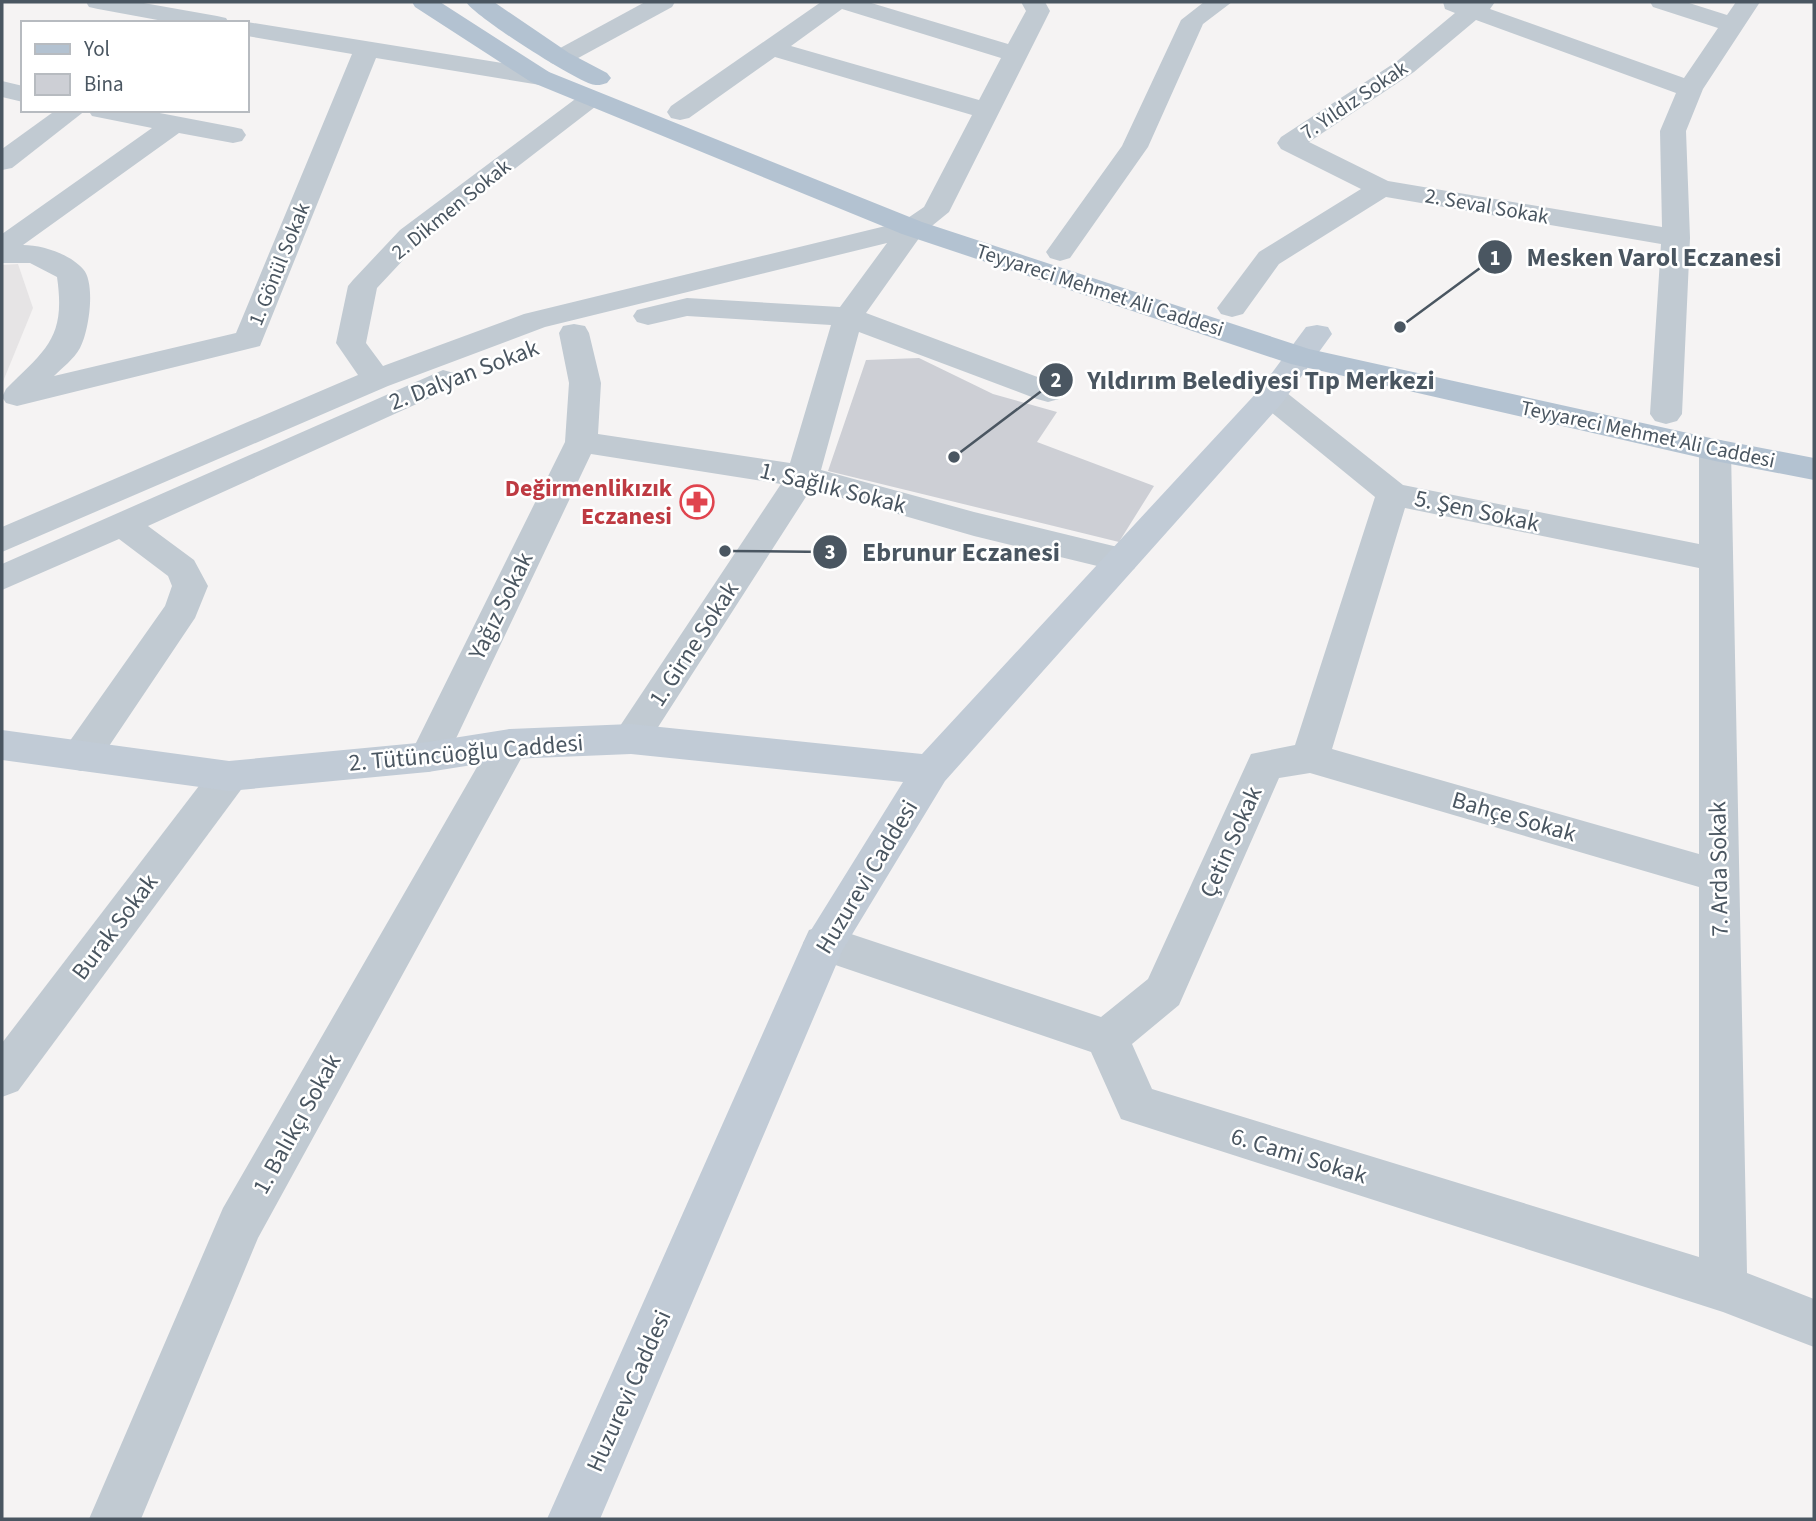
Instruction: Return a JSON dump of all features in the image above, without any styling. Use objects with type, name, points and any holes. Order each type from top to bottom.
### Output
[{"type":"main road","name":"Teyyareci Mehmet Ali Caddesi","points":[[424,2],[550,68],[604,80],[923,220],[1060,252],[1232,308],[1309,346],[1814,443]]},
{"type":"main road","name":"Teyyareci Mehmet Ali Caddesi","points":[[478,2],[550,68],[591,100],[923,220],[1309,346],[1715,450],[1814,469]]},
{"type":"main road","points":[[1715,450],[1814,488]]},
{"type":"street","points":[[98,2],[167,18],[197,21]]},
{"type":"street","points":[[248,29],[303,40],[550,68],[663,2]]},
{"type":"street","points":[[680,112],[836,2]]},
{"type":"street","points":[[844,2],[887,7],[1014,54]]},
{"type":"street","points":[[848,317],[923,220],[988,111],[1014,54],[1038,11],[1033,2]]},
{"type":"street","points":[[1060,252],[1135,147],[1194,20],[1220,2]]},
{"type":"street","points":[[1662,2],[1731,24]]},
{"type":"street","points":[[1666,414],[1676,238],[1673,131],[1690,89],[1748,2]]},
{"type":"street","points":[[1468,4],[1690,89]]},
{"type":"street","name":"7. Yıldız Sokak","points":[[1381,188],[1290,143],[1405,67],[1468,4]]},
{"type":"street","name":"1. Gönül Sokak","points":[[10,404],[248,339],[368,48]]},
{"type":"street","points":[[771,48],[988,111]]},
{"type":"street","points":[[2,89],[21,94]]},
{"type":"street","name":"2. Dikmen Sokak","points":[[377,379],[351,342],[363,286],[410,236],[591,100]]},
{"type":"street","points":[[2,162],[70,112]]},
{"type":"street","points":[[111,112],[233,135]]},
{"type":"street","points":[[2,247],[173,125]]},
{"type":"street","points":[[1232,308],[1269,258],[1381,188]]},
{"type":"street","name":"2. Seval Sokak","points":[[1381,188],[1676,238]]},
{"type":"street","name":"2. Dalyan Sokak","points":[[2,540],[377,379],[535,320],[923,220]]},
{"type":"street","points":[[2,254],[36,254],[71,273],[76,304],[66,346],[10,404]]},
{"type":"street","name":"2. Dalyan Sokak","points":[[2,579],[449,377],[574,333],[687,307],[848,317],[1048,392]]},
{"type":"street","name":"1. Girne Sokak","points":[[631,740],[803,477],[848,317]]},
{"type":"street","name":"Yağız Sokak","points":[[428,757],[581,442],[585,383],[574,333]]},
{"type":"street","name":"Huzurevi Caddesi","points":[[573,1519],[824,943],[930,770],[1271,396],[1309,346]]},
{"type":"street","name":"5. Şen Sokak","points":[[1271,396],[1393,494],[1714,559]]},
{"type":"street","name":"1. Sağlık Sokak","points":[[581,442],[803,477],[974,524],[1122,560]]},
{"type":"street","name":"7. Arda Sokak","points":[[1715,450],[1723,1288]]},
{"type":"street","points":[[1310,758],[1393,494]]},
{"type":"street","points":[[81,756],[182,608],[190,586],[183,569],[121,523]]},
{"type":"street","name":"2. Tütüncüoğlu Caddesi","points":[[2,745],[229,776],[428,757],[510,744],[631,740],[930,770]]},
{"type":"street","name":"1. Balıkçı Sokak","points":[[115,1519],[240,1224],[510,744]]},
{"type":"street","name":"Bahçe Sokak","points":[[1310,758],[1719,876]]},
{"type":"street","name":"Çetin Sokak","points":[[1107,1038],[1164,992],[1265,765],[1310,758]]},
{"type":"street","name":"Burak Sokak","points":[[2,1077],[229,776]]},
{"type":"street","points":[[824,943],[1107,1038]]},
{"type":"street","name":"6. Cami Sokak","points":[[1107,1038],[1137,1105],[1723,1288],[1814,1323]]},
{"type":"shaded area","points":[[18,264],[33,308],[2,384],[2,265]]},
{"type":"building","points":[[919,358],[993,394],[1057,412],[1037,442],[1154,486],[1119,542],[828,471],[866,360]]},
{"type":"place","name":"Mesken Varol Eczanesi","points":[[1400,327]]},
{"type":"place","name":"Yıldırım Belediyesi Tıp Merkezi","points":[[954,457]]},
{"type":"place","name":"Değirmenlikızık Eczanesi","points":[[697,502]]},
{"type":"place","name":"Ebrunur Eczanesi","points":[[725,551]]}]
